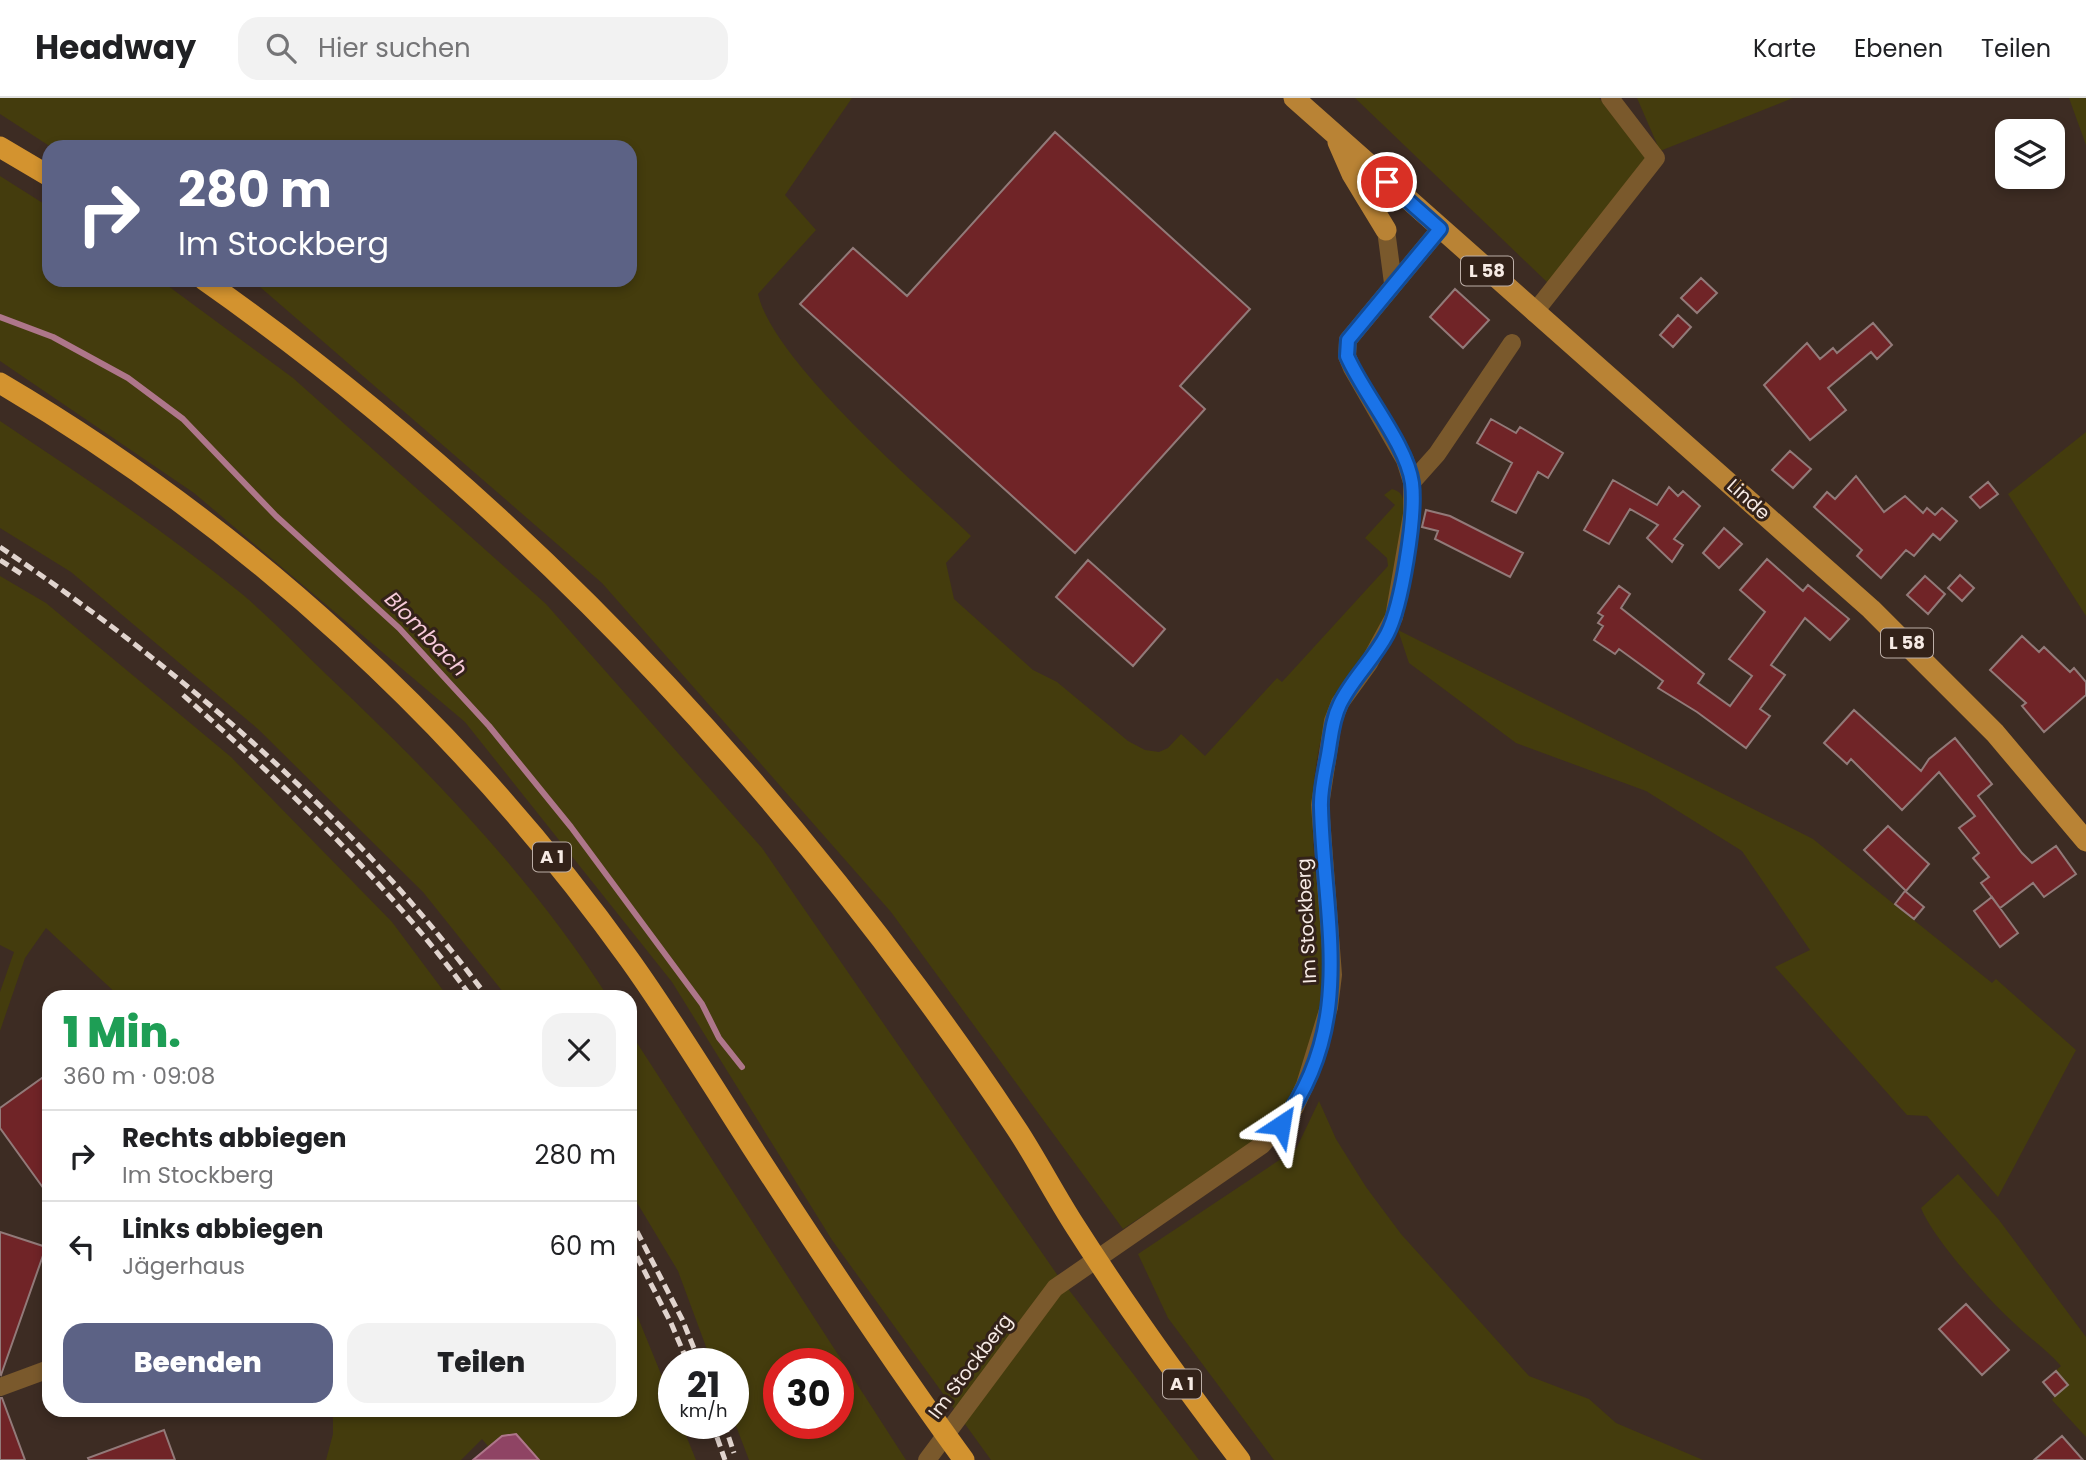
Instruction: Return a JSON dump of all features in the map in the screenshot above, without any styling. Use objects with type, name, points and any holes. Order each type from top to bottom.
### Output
[{"type":"highway","points":[[0,146],[42,172]]},
{"type":"highway","name":"A 1","points":[[214,287],[295,347],[462,485],[605,621],[708,730],[796,832],[918,988],[1019,1132],[1088,1246],[1182,1384],[1240,1460]]},
{"type":"highway","name":"A 1","points":[[0,383],[122,463],[263,569],[408,700],[482,778],[553,859],[627,956],[680,1031],[901,1374],[964,1460]]},
{"type":"main road","name":"L 58","points":[[1294,98],[1534,313]]},
{"type":"main road","points":[[1335,134],[1352,174],[1375,206],[1386,230]]},
{"type":"main road","name":"Linde","points":[[1534,313],[1677,436],[1918,654],[1995,733],[2086,841]]},
{"type":"street","points":[[1534,313],[1656,158],[1610,98]]},
{"type":"street","name":"Im Stockberg","points":[[927,1460],[1055,1288],[1262,1145],[1295,1107],[1306,1086],[1329,1007],[1333,975],[1320,805],[1333,722],[1340,703],[1369,663],[1394,617],[1412,514],[1412,482],[1405,460],[1347,356],[1348,340],[1440,229]]},
{"type":"street","points":[[1386,230],[1393,283]]},
{"type":"street","points":[[1412,482],[1437,454],[1511,343]]},
{"type":"street","points":[[0,1387],[42,1372]]},
{"type":"shaded area","points":[[0,98],[852,98],[785,195],[816,230],[758,294],[769,322],[790,353],[850,421],[971,536],[946,563],[954,599],[1033,670],[1057,682],[1128,741],[1145,750],[1159,752],[1168,748],[1181,734],[1205,756],[1277,678],[1282,682],[1388,566],[1387,558],[1365,538],[1395,505],[1384,495],[1392,489],[1399,492],[1404,509],[1401,540],[1385,619],[1373,644],[1334,702],[1321,738],[1313,808],[1314,856],[1322,935],[1320,1000],[1315,1033],[1305,1064],[1292,1093],[1274,1120],[1220,1166],[1123,1229],[891,912],[602,583],[260,287],[637,287],[637,140],[42,141],[0,114]]},
{"type":"shaded area","points":[[1355,98],[1599,98],[1649,162],[1548,283]]},
{"type":"shaded area","points":[[1637,98],[1793,98],[1660,151]]},
{"type":"shaded area","points":[[2069,98],[2086,98],[2086,145]]},
{"type":"shaded area","points":[[0,176],[42,203],[42,287],[170,287],[293,378],[546,604],[762,848],[1056,1273],[1199,1460],[991,1460],[832,1240],[672,982],[465,722],[194,493],[0,361]]},
{"type":"shaded area","points":[[0,421],[183,548],[242,594],[276,625],[406,752],[479,829],[547,911],[603,990],[501,990],[423,892],[258,729],[71,572],[0,528]]},
{"type":"shaded area","points":[[2086,432],[2086,616],[2008,494]]},
{"type":"shaded area","points":[[0,576],[46,603],[231,757],[392,922],[443,990],[112,990],[46,928],[25,958],[0,1031],[0,992],[14,952],[0,945]]},
{"type":"shaded area","points":[[1398,630],[1813,839],[1992,983],[1996,979],[2076,1050],[1998,1197],[1927,1116],[1907,1115],[1775,967],[1810,950],[1742,851],[1646,791],[1516,743],[1409,663]]},
{"type":"shaded area","points":[[637,1043],[834,1348],[763,1348],[763,1439],[854,1439],[854,1379],[906,1460],[749,1460],[741,1439],[749,1439],[749,1348],[706,1348],[678,1271],[637,1203]]},
{"type":"shaded area","points":[[1319,1101],[1336,1139],[1366,1187],[1401,1234],[1529,1376],[1589,1399],[1616,1423],[1703,1460],[1274,1460],[1168,1318],[1138,1254],[1296,1149]]},
{"type":"shaded area","points":[[1958,1174],[1999,1220],[2086,1337],[2086,1437],[2052,1400],[2055,1395],[2043,1382],[2061,1366],[1976,1284],[1937,1236],[1921,1208]]},
{"type":"shaded area","points":[[637,1315],[658,1367],[658,1439],[687,1439],[696,1460],[473,1460],[488,1446],[482,1439],[461,1460],[326,1460],[333,1434],[333,1417],[637,1417]]},
{"type":"shaded area","points":[[516,1434],[539,1460],[473,1460],[502,1436]]},
{"type":"building","points":[[1055,132],[1250,309],[1180,386],[1205,409],[1075,553],[800,304],[853,248],[907,296]]},
{"type":"building","points":[[1701,278],[1717,293],[1697,313],[1681,298]]},
{"type":"building","points":[[1455,289],[1489,320],[1463,348],[1430,317]]},
{"type":"building","points":[[1678,315],[1691,327],[1673,347],[1660,335]]},
{"type":"building","points":[[1873,323],[1892,345],[1877,359],[1871,352],[1828,388],[1846,410],[1810,440],[1764,385],[1807,343],[1820,359],[1833,348],[1837,353]]},
{"type":"building","points":[[1491,419],[1516,433],[1520,427],[1563,453],[1548,478],[1538,472],[1516,513],[1492,501],[1512,463],[1477,443]]},
{"type":"building","points":[[1790,451],[1811,469],[1793,488],[1772,470]]},
{"type":"building","points":[[1856,476],[1884,512],[1905,496],[1923,513],[1927,508],[1935,515],[1942,508],[1957,521],[1940,540],[1933,534],[1914,556],[1906,550],[1881,578],[1857,556],[1862,550],[1814,507],[1827,492],[1835,499]]},
{"type":"building","points":[[1613,480],[1657,505],[1669,487],[1678,496],[1683,491],[1700,506],[1674,539],[1683,545],[1672,562],[1647,538],[1658,525],[1630,509],[1609,544],[1584,530]]},
{"type":"building","points":[[1988,482],[1998,494],[1980,508],[1970,497]]},
{"type":"building","points":[[1426,510],[1450,516],[1523,553],[1510,577],[1435,539],[1438,531],[1422,527]]},
{"type":"building","points":[[1724,528],[1742,544],[1719,568],[1703,553]]},
{"type":"building","points":[[1767,559],[1803,591],[1808,585],[1849,619],[1830,640],[1805,618],[1771,665],[1785,675],[1760,709],[1770,716],[1746,748],[1697,712],[1658,688],[1663,681],[1619,649],[1615,654],[1594,640],[1603,626],[1598,623],[1603,616],[1598,613],[1619,586],[1630,594],[1621,608],[1704,674],[1698,683],[1730,706],[1752,676],[1729,659],[1765,612],[1740,590]]},
{"type":"building","points":[[1088,560],[1165,629],[1133,666],[1056,597]]},
{"type":"building","points":[[1960,575],[1974,588],[1962,601],[1948,588]]},
{"type":"building","points":[[1925,576],[1945,594],[1928,614],[1907,595]]},
{"type":"building","points":[[2022,636],[2039,652],[2044,647],[2070,672],[2074,668],[2086,682],[2086,695],[2044,732],[2022,706],[2026,703],[1990,670]]},
{"type":"building","points":[[1854,710],[1921,771],[1929,759],[1955,738],[1992,784],[1978,796],[2022,853],[2032,863],[2056,846],[2076,874],[2044,897],[2033,883],[2000,908],[1981,883],[1989,877],[1973,858],[1979,853],[1959,828],[1975,816],[1939,772],[1902,810],[1851,759],[1847,764],[1824,743]]},
{"type":"building","points":[[1888,826],[1929,864],[1906,891],[1864,850]]},
{"type":"building","points":[[1905,891],[1924,907],[1914,919],[1895,904]]},
{"type":"building","points":[[1992,897],[2018,933],[2000,947],[1974,911]]},
{"type":"building","points":[[42,1078],[42,1186],[0,1128],[0,1108]]},
{"type":"building","points":[[0,1232],[42,1246],[42,1258],[0,1374]]},
{"type":"building","points":[[1966,1304],[2009,1350],[1982,1375],[1939,1329]]},
{"type":"building","points":[[2056,1371],[2068,1385],[2055,1396],[2043,1382]]},
{"type":"building","points":[[2,1398],[25,1460],[0,1460]]},
{"type":"building","points":[[164,1430],[175,1460],[88,1458]]},
{"type":"building","points":[[2062,1436],[2083,1460],[2034,1460]]},
{"type":"waterway","name":"Blombach","points":[[0,317],[53,337],[128,378],[183,419],[276,516],[399,628],[489,726],[571,827],[702,1004],[719,1038],[742,1067]]},
{"type":"railway","points":[[0,547],[135,645],[263,752],[324,809],[382,869],[482,990]]},
{"type":"railway","points":[[0,560],[23,575]]},
{"type":"railway","points":[[183,695],[336,839],[407,916],[466,990]]},
{"type":"railway","points":[[637,1232],[694,1348]]},
{"type":"railway","points":[[637,1257],[682,1348]]},
{"type":"railway","points":[[718,1439],[725,1460]]},
{"type":"railway","points":[[729,1439],[734,1453]]},
{"type":"route","points":[[1281,1125],[1306,1086],[1329,1007],[1333,975],[1320,805],[1333,722],[1340,703],[1369,663],[1394,617],[1412,514],[1412,482],[1405,460],[1347,356],[1348,340],[1440,229],[1387,182]]}]
